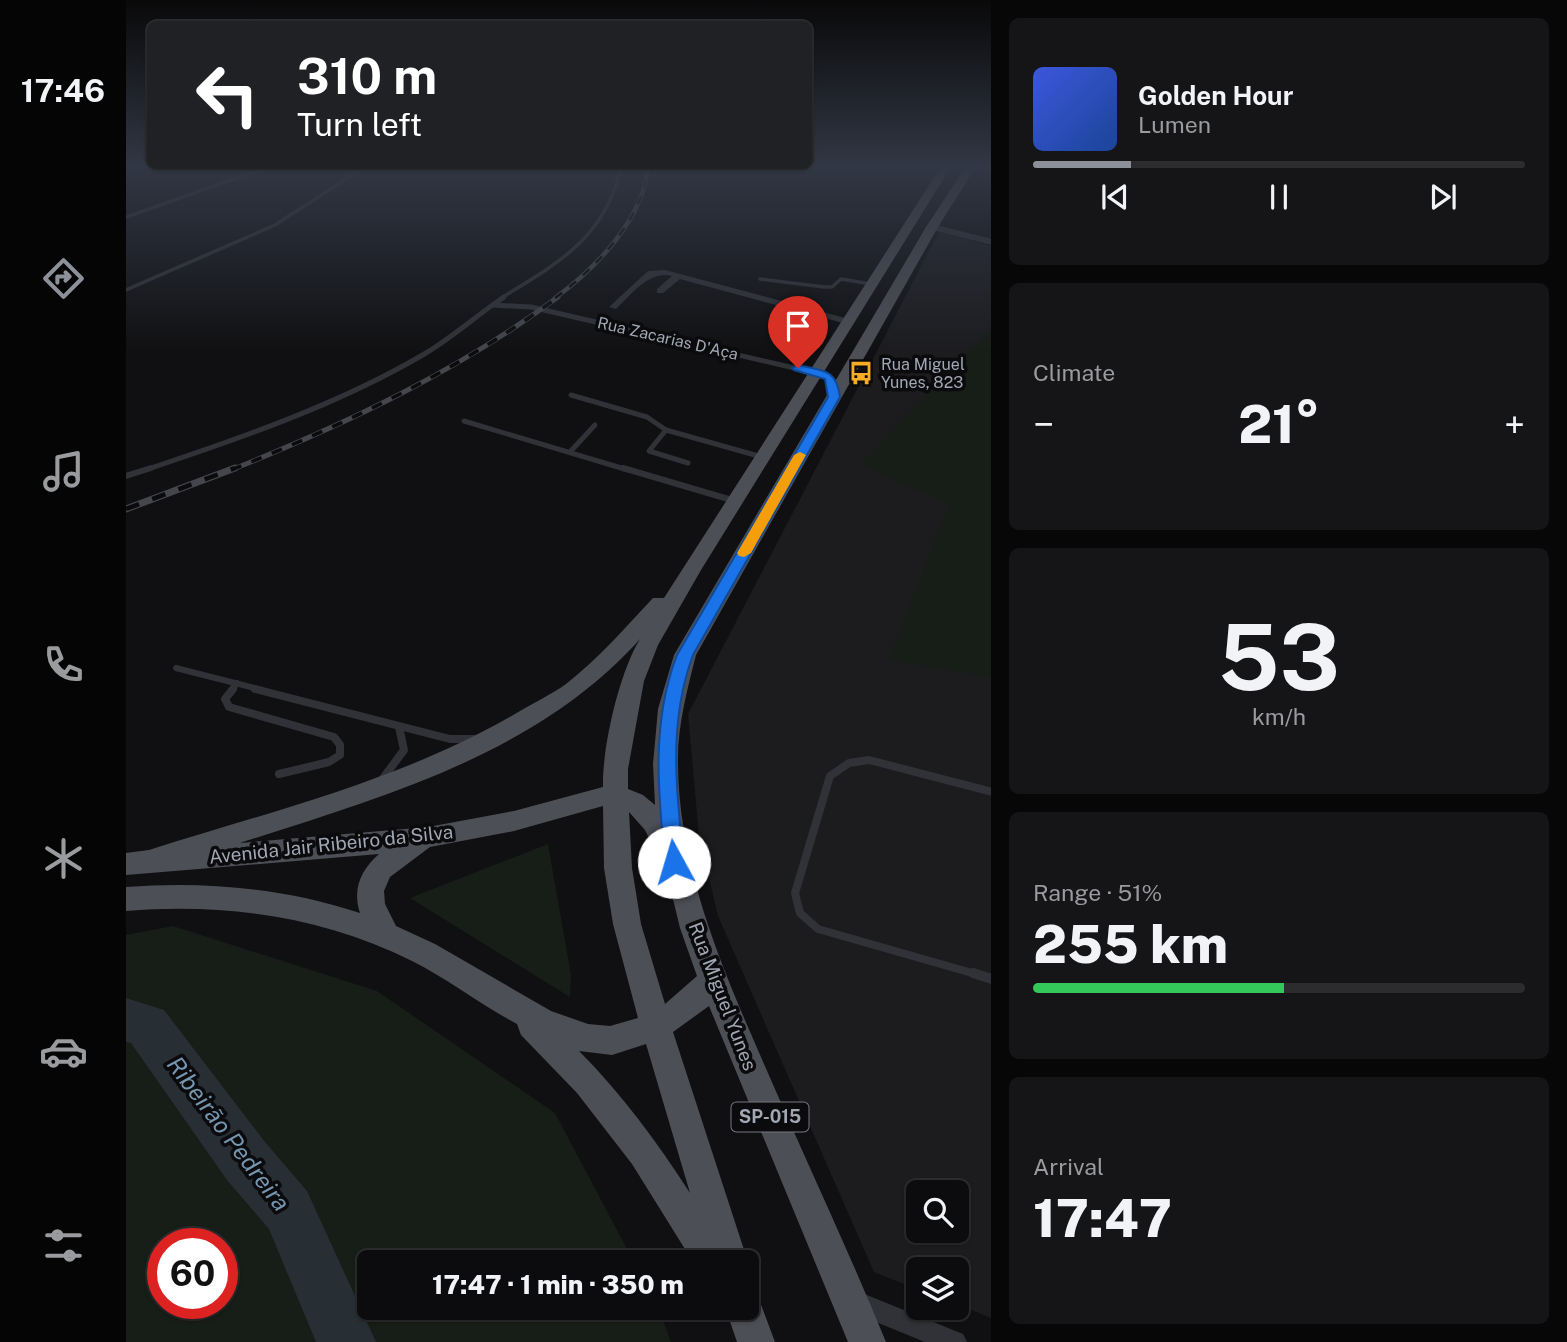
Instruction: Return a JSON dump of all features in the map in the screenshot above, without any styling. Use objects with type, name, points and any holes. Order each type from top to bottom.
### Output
[{"type":"main road","points":[[726,1250],[627,924],[618,868],[614,769],[633,681],[647,645],[691,570],[907,228]]},
{"type":"main road","name":"Rua Miguel Yunes","points":[[867,1342],[713,981],[674,862],[666,773],[674,683],[685,655],[932,228]]},
{"type":"main road","points":[[844,326],[847,335],[846,350],[858,356]]},
{"type":"main road","points":[[817,373],[832,381],[834,397]]},
{"type":"main road","points":[[138,863],[373,790],[448,761],[502,733],[573,690],[620,647],[691,570]]},
{"type":"main road","points":[[615,796],[635,802],[645,811],[656,824],[674,862]]},
{"type":"main road","name":"Avenida Jair Ribeiro da Silva","points":[[138,863],[354,846],[428,837],[515,821],[593,799],[615,796]]},
{"type":"main road","points":[[386,935],[369,903],[373,883],[380,870],[395,854],[428,837]]},
{"type":"main road","name":"Avenida Jair Ribeiro da Silva","points":[[126,899],[217,896],[299,907],[386,935],[461,972],[569,1036],[611,1042],[656,1026],[689,1007],[713,981]]},
{"type":"main road","points":[[513,1005],[580,1073],[644,1152],[706,1250]]},
{"type":"street","points":[[934,228],[991,243]]},
{"type":"street","points":[[613,307],[651,273],[665,272],[844,326]]},
{"type":"street","points":[[660,291],[679,275]]},
{"type":"street","points":[[849,1300],[955,1342]]},
{"type":"lane","points":[[126,290],[269,228]]},
{"type":"lane","points":[[126,477],[275,423],[361,386],[444,341],[492,305],[562,260],[592,228]]},
{"type":"lane","points":[[760,279],[824,287],[832,287],[841,279],[871,284]]},
{"type":"lane","points":[[505,297],[518,304]]},
{"type":"lane","points":[[492,305],[518,304]]},
{"type":"lane","name":"Rua Zacarias D'Aça","points":[[518,304],[817,373]]},
{"type":"lane","points":[[571,395],[647,417],[666,430],[763,457]]},
{"type":"lane","points":[[464,421],[735,501]]},
{"type":"lane","points":[[570,452],[595,425]]},
{"type":"lane","points":[[666,430],[649,451],[688,463]]},
{"type":"lane","points":[[176,668],[450,739],[502,733]]},
{"type":"lane","points":[[237,683],[225,699],[229,707],[334,737],[340,745],[340,755],[329,762],[279,775]]},
{"type":"lane","points":[[373,790],[404,750],[399,727]]},
{"type":"lane","points":[[991,792],[869,760],[849,762],[830,776],[795,893],[800,913],[818,929],[991,979]]},
{"type":"shaded area","points":[[939,232],[991,246],[991,1318],[969,1309],[969,1257],[906,1257],[906,1285],[874,1272],[718,916],[699,836],[688,714]]},
{"type":"shaded area","points":[[991,329],[991,677],[889,660],[949,504],[861,464]]},
{"type":"shaded area","points":[[548,844],[571,975],[570,997],[410,898]]},
{"type":"shaded area","points":[[173,926],[377,991],[555,1113],[628,1250],[357,1250],[357,1320],[663,1320],[671,1342],[126,1342],[126,935]]},
{"type":"waterway","name":"Ribeirão Pedreira","points":[[126,1020],[147,1026],[246,1161],[288,1210],[346,1342]]},
{"type":"railway","points":[[555,298],[601,257],[624,228]]},
{"type":"railway","points":[[231,470],[317,434],[400,394],[481,349],[558,297]]},
{"type":"railway","points":[[126,509],[235,468]]},
{"type":"slow traffic","points":[[744,553],[800,455]]},
{"type":"place","name":"Rua Miguel Yunes, 823","points":[[861,373]]},
{"type":"route","points":[[674,862],[666,773],[674,683],[685,655],[834,397],[829,377],[798,368]]}]
